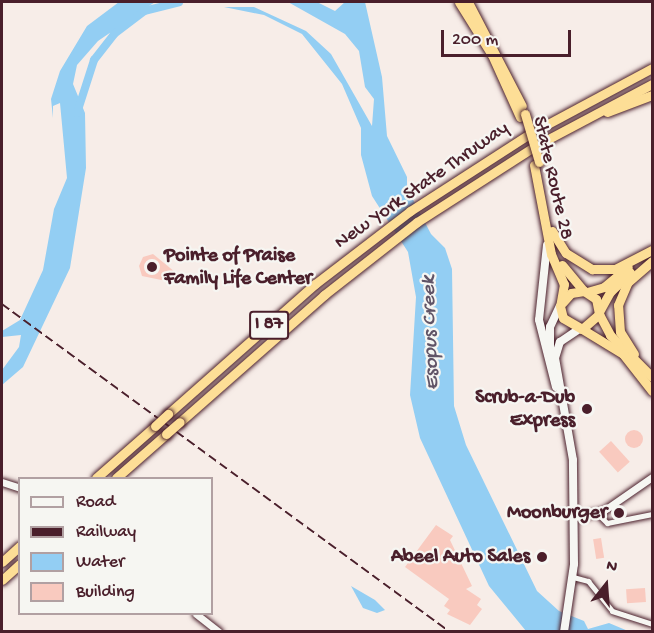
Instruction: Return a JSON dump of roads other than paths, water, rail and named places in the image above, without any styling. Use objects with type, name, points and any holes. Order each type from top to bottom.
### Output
[{"type":"highway","name":"State Route 28","points":[[459,2],[492,55],[523,116]]},
{"type":"highway","name":"State Route 28","points":[[468,2],[507,69],[523,116],[564,284],[561,305]]},
{"type":"highway","name":"New York State Thruway","points":[[97,477],[372,239],[430,197],[531,133],[652,68]]},
{"type":"highway","name":"New York State Thruway","points":[[117,477],[380,249],[438,207],[558,133],[652,84]]},
{"type":"highway","points":[[558,133],[652,96]]},
{"type":"highway","name":"State Route 28","points":[[550,234],[562,265],[586,291]]},
{"type":"highway","points":[[550,234],[566,253],[586,267],[609,270],[642,257]]},
{"type":"highway","points":[[652,250],[604,287],[571,293],[561,305],[564,321],[623,354],[652,392]]},
{"type":"highway","points":[[580,329],[599,312],[619,282],[652,260]]},
{"type":"highway","points":[[652,260],[628,282],[618,305],[620,332],[652,376]]},
{"type":"highway","points":[[586,291],[610,335],[634,354]]},
{"type":"highway","points":[[2,562],[18,548]]},
{"type":"highway","points":[[2,580],[18,566]]},
{"type":"main road","points":[[550,234],[540,326],[556,387],[564,405]]},
{"type":"main road","points":[[556,387],[549,338],[561,305]]},
{"type":"main road","points":[[564,632],[573,577],[575,517],[573,447],[556,349],[580,329]]},
{"type":"street","points":[[575,517],[597,514],[652,477]]},
{"type":"street","points":[[2,482],[18,487]]},
{"type":"street","points":[[597,514],[607,523],[652,514]]},
{"type":"street","points":[[573,577],[588,581],[612,611],[652,624]]},
{"type":"street","points":[[197,615],[216,631]]},
{"type":"water","points":[[119,2],[155,2],[98,41],[77,65],[73,84],[85,113],[86,168],[70,268],[23,367],[2,385],[2,370],[19,347],[21,335],[2,337],[2,331],[20,320],[43,270],[54,209],[67,178],[60,103],[53,106],[53,118],[51,99],[60,71],[87,26]]},
{"type":"water","points":[[288,2],[317,2],[335,11],[345,2],[365,2],[382,77],[387,136],[407,177],[407,188],[431,234],[445,248],[452,269],[454,406],[466,445],[537,591],[559,611],[584,621],[588,629],[609,623],[628,631],[526,631],[489,586],[420,438],[410,395],[416,297],[408,252],[372,196],[361,155],[361,128],[342,84],[302,34],[264,15],[224,7],[254,7],[306,31],[331,54],[372,126],[374,99],[365,87],[359,51],[345,34]]},
{"type":"water","points":[[351,586],[375,600],[385,610],[377,613],[363,608]]},
{"type":"waterway","name":"Esopus Creek","points":[[77,113],[94,60],[114,34],[144,11],[179,2]]},
{"type":"railway","points":[[2,304],[450,632]]},
{"type":"place","name":"Pointe of Praise Family Life Center","points":[[152,267]]},
{"type":"place","name":"Scrub-a-Dub Express","points":[[587,409]]},
{"type":"place","name":"Moonburger","points":[[619,513]]},
{"type":"place","name":"Abeel Auto Sales","points":[[542,557]]}]
